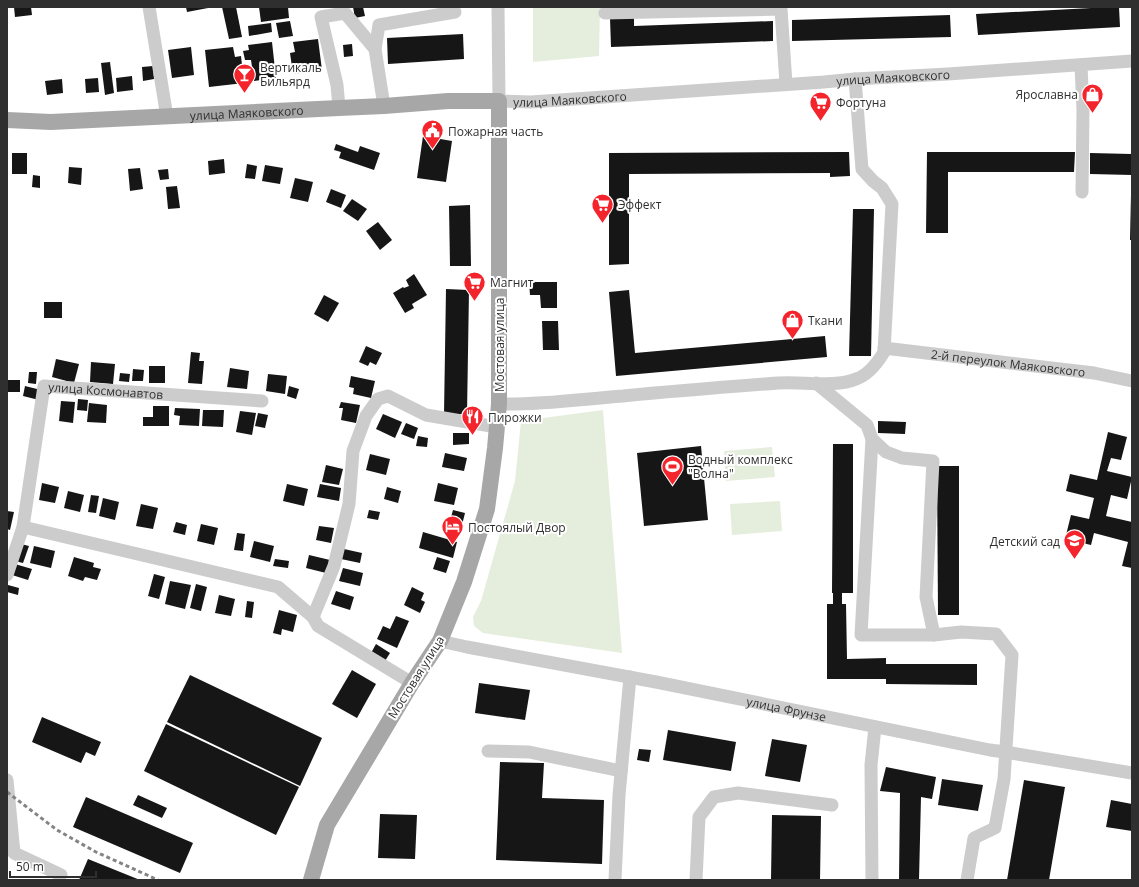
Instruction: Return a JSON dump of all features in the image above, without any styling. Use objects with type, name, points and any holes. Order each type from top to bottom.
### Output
[{"type":"main road","name":"улица Маяковского","points":[[7,120],[51,122],[384,106],[448,101],[500,101]]},
{"type":"main road","name":"Мостовая улица","points":[[311,880],[327,825],[412,683],[440,641],[464,582],[487,509],[499,404],[500,101]]},
{"type":"street","points":[[149,7],[167,117]]},
{"type":"street","name":"Мостовая улица","points":[[498,7],[500,101]]},
{"type":"street","points":[[605,13],[781,9],[786,84]]},
{"type":"street","points":[[384,106],[375,49],[379,25],[455,12]]},
{"type":"street","points":[[339,108],[337,85],[321,17],[345,13],[375,49]]},
{"type":"street","name":"улица Маяковского","points":[[500,101],[531,102],[1132,61]]},
{"type":"street","points":[[1080,65],[1086,110],[1082,192]]},
{"type":"street","points":[[499,404],[545,403],[780,383],[840,382],[856,379],[864,375],[879,360],[884,352],[892,204],[882,188],[873,181],[862,168],[855,79]]},
{"type":"street","name":"2-й переулок Маяковского","points":[[884,348],[1094,373],[1132,381]]},
{"type":"street","points":[[816,383],[867,425],[872,439],[861,635],[934,635],[961,632],[996,634],[1012,655],[1004,779],[995,828],[974,838],[967,880]]},
{"type":"street","name":"улица Космонавтов","points":[[7,575],[24,527],[44,386],[262,401]]},
{"type":"street","points":[[313,617],[334,566],[349,504],[353,451],[366,416],[378,399],[388,396],[426,415],[497,426]]},
{"type":"street","points":[[872,439],[886,452],[896,456],[933,461],[926,597],[934,635]]},
{"type":"street","points":[[24,527],[278,587],[313,617],[318,626],[412,683]]},
{"type":"street","name":"улица Фрунзе","points":[[440,641],[630,677],[990,750],[1132,773]]},
{"type":"street","points":[[615,880],[619,795],[630,677]]},
{"type":"street","points":[[872,880],[871,765],[875,727]]},
{"type":"street","points":[[488,751],[529,752],[621,771]]},
{"type":"street","points":[[7,780],[11,853],[61,875]]},
{"type":"street","points":[[696,880],[699,817],[714,797],[738,792],[832,805]]},
{"type":"green space","points":[[533,7],[600,7],[599,56],[533,62]]},
{"type":"green space","points":[[603,410],[622,653],[483,633],[474,626],[473,617],[481,601],[515,481],[521,421]]},
{"type":"green space","points":[[772,447],[775,477],[726,481],[724,451]]},
{"type":"green space","points":[[780,501],[782,531],[732,535],[730,504]]},
{"type":"building","points":[[14,7],[31,7],[32,15],[15,17]]},
{"type":"building","points":[[186,7],[208,7],[208,8],[187,12]]},
{"type":"building","points":[[222,7],[236,7],[242,37],[229,39]]},
{"type":"building","points":[[259,7],[288,7],[289,18],[261,22]]},
{"type":"building","points":[[353,7],[363,7],[365,16],[355,18]]},
{"type":"building","points":[[1119,7],[1120,27],[978,35],[976,14]]},
{"type":"building","points":[[950,15],[951,37],[792,41],[792,20]]},
{"type":"building","points":[[634,17],[634,26],[773,21],[773,41],[611,47],[610,18]]},
{"type":"building","points":[[290,21],[293,36],[279,38],[276,23]]},
{"type":"building","points":[[271,23],[272,32],[249,36],[248,26]]},
{"type":"building","points":[[463,34],[464,59],[388,64],[387,38]]},
{"type":"building","points":[[318,39],[322,70],[293,74],[290,53],[295,52],[293,42]]},
{"type":"building","points":[[272,42],[276,78],[254,81],[251,60],[245,60],[243,51],[249,50],[248,45]]},
{"type":"building","points":[[352,44],[353,56],[344,57],[343,45]]},
{"type":"building","points":[[191,47],[194,75],[172,78],[168,50]]},
{"type":"building","points":[[233,47],[235,57],[241,56],[244,83],[209,87],[205,50]]},
{"type":"building","points":[[110,62],[114,93],[105,95],[101,63]]},
{"type":"building","points":[[153,66],[154,79],[143,81],[142,67]]},
{"type":"building","points":[[132,76],[133,90],[117,92],[116,78]]},
{"type":"building","points":[[98,78],[99,92],[86,93],[85,79]]},
{"type":"building","points":[[62,79],[63,93],[47,95],[45,81]]},
{"type":"building","points":[[423,136],[452,141],[446,182],[417,178]]},
{"type":"building","points":[[336,144],[358,152],[360,146],[380,153],[374,170],[339,158],[341,152],[334,150]]},
{"type":"building","points":[[849,152],[850,176],[830,177],[830,173],[629,174],[629,264],[609,265],[609,153]]},
{"type":"building","points":[[927,152],[1075,152],[1074,172],[948,172],[948,233],[926,233]]},
{"type":"building","points":[[12,153],[27,153],[27,174],[12,174]]},
{"type":"building","points":[[1090,153],[1132,154],[1132,175],[1090,174]]},
{"type":"building","points":[[224,159],[225,173],[209,175],[208,161]]},
{"type":"building","points":[[247,164],[257,166],[255,179],[245,178]]},
{"type":"building","points":[[265,165],[283,168],[280,184],[262,181]]},
{"type":"building","points":[[69,167],[82,168],[81,185],[68,183]]},
{"type":"building","points":[[140,168],[143,189],[130,191],[128,169]]},
{"type":"building","points":[[168,169],[169,179],[160,180],[158,170]]},
{"type":"building","points":[[33,175],[40,176],[40,188],[32,187]]},
{"type":"building","points":[[295,178],[313,182],[308,202],[290,198]]},
{"type":"building","points":[[177,186],[180,208],[168,209],[166,187]]},
{"type":"building","points":[[331,189],[346,195],[341,208],[326,202]]},
{"type":"building","points":[[1131,195],[1132,240],[1130,240]]},
{"type":"building","points":[[352,199],[367,209],[358,221],[343,211]]},
{"type":"building","points":[[470,205],[471,266],[450,266],[449,206]]},
{"type":"building","points":[[853,209],[874,209],[871,356],[849,356]]},
{"type":"building","points":[[378,222],[392,240],[380,250],[366,231]]},
{"type":"building","points":[[414,274],[427,295],[412,304],[414,308],[405,313],[393,293],[403,287],[409,286],[406,280]]},
{"type":"building","points":[[529,282],[557,282],[557,308],[541,308],[540,295],[530,295]]},
{"type":"building","points":[[446,289],[469,290],[467,414],[444,414]]},
{"type":"building","points":[[629,290],[635,353],[825,336],[827,357],[616,376],[609,292]]},
{"type":"building","points":[[324,295],[339,303],[328,322],[314,314]]},
{"type":"building","points":[[44,302],[62,302],[62,318],[44,318]]},
{"type":"building","points":[[542,321],[558,321],[559,350],[543,350]]},
{"type":"building","points":[[366,346],[382,353],[376,365],[370,362],[368,366],[359,362]]},
{"type":"building","points":[[191,352],[200,353],[199,361],[204,361],[202,384],[188,383]]},
{"type":"building","points":[[56,359],[79,364],[74,383],[52,377]]},
{"type":"building","points":[[91,362],[115,364],[113,384],[90,382]]},
{"type":"building","points":[[149,366],[165,366],[165,383],[149,383]]},
{"type":"building","points":[[230,368],[249,371],[247,389],[227,387]]},
{"type":"building","points":[[133,369],[144,370],[143,381],[132,381]]},
{"type":"building","points":[[29,372],[37,372],[36,384],[28,383]]},
{"type":"building","points":[[120,373],[130,374],[129,382],[119,381]]},
{"type":"building","points":[[268,374],[287,376],[285,394],[266,391]]},
{"type":"building","points":[[351,376],[375,381],[371,398],[353,394],[354,388],[349,387]]},
{"type":"building","points":[[7,380],[20,380],[20,392],[7,392]]},
{"type":"building","points":[[25,386],[45,391],[43,401],[23,396]]},
{"type":"building","points":[[289,386],[299,389],[296,399],[287,396]]},
{"type":"building","points":[[78,399],[88,400],[87,411],[77,410]]},
{"type":"building","points":[[61,401],[75,402],[73,423],[59,421]]},
{"type":"building","points":[[341,402],[360,405],[356,423],[341,420],[343,408],[339,408]]},
{"type":"building","points":[[89,403],[107,405],[106,423],[87,422]]},
{"type":"building","points":[[153,406],[169,406],[169,426],[143,426],[143,417],[153,417]]},
{"type":"building","points":[[175,408],[200,409],[199,426],[179,425],[180,416],[174,415]]},
{"type":"building","points":[[203,410],[224,410],[223,427],[202,426]]},
{"type":"building","points":[[240,411],[256,413],[252,435],[236,432]]},
{"type":"building","points":[[258,413],[268,415],[265,428],[255,426]]},
{"type":"building","points":[[383,414],[402,422],[395,438],[376,429]]},
{"type":"building","points":[[878,421],[906,422],[905,434],[878,433]]},
{"type":"building","points":[[406,423],[418,428],[414,439],[401,434]]},
{"type":"building","points":[[1108,432],[1127,437],[1121,460],[1111,458],[1107,471],[1132,477],[1127,499],[1111,495],[1106,516],[1132,522],[1132,568],[1122,566],[1128,542],[1094,533],[1091,545],[1065,539],[1071,515],[1089,519],[1094,498],[1066,491],[1070,474],[1097,480]]},
{"type":"building","points":[[453,433],[469,433],[469,444],[453,445]]},
{"type":"building","points":[[418,436],[428,438],[427,447],[416,446]]},
{"type":"building","points":[[833,444],[853,444],[853,593],[842,593],[842,604],[846,604],[847,659],[886,658],[886,664],[977,664],[977,685],[886,684],[886,679],[827,679],[827,604],[833,604]]},
{"type":"building","name":"Водный комплекс \"Волна\"","points":[[701,446],[708,520],[644,526],[637,453]]},
{"type":"building","points":[[445,453],[467,458],[464,471],[442,467]]},
{"type":"building","points":[[370,454],[390,459],[386,475],[366,470]]},
{"type":"building","points":[[326,465],[343,469],[339,485],[322,482]]},
{"type":"building","points":[[937,466],[959,466],[959,615],[938,615]]},
{"type":"building","points":[[42,483],[59,487],[55,503],[39,500]]},
{"type":"building","points":[[438,483],[458,488],[454,505],[434,501]]},
{"type":"building","points":[[287,484],[308,489],[304,506],[283,501]]},
{"type":"building","points":[[320,484],[341,488],[339,501],[317,497]]},
{"type":"building","points":[[387,487],[401,491],[398,503],[384,499]]},
{"type":"building","points":[[68,491],[84,495],[80,512],[64,508]]},
{"type":"building","points":[[91,495],[99,496],[96,513],[88,512]]},
{"type":"building","points":[[103,498],[119,502],[115,520],[99,516]]},
{"type":"building","points":[[141,504],[158,508],[153,529],[136,526]]},
{"type":"building","points":[[369,510],[380,512],[378,520],[367,518]]},
{"type":"building","points":[[453,510],[465,513],[462,525],[450,521]]},
{"type":"building","points":[[7,511],[14,512],[10,530],[7,529]]},
{"type":"building","points":[[176,522],[187,525],[185,535],[173,532]]},
{"type":"building","points":[[201,524],[218,528],[214,545],[197,541]]},
{"type":"building","points":[[319,526],[334,528],[331,543],[316,540]]},
{"type":"building","points":[[423,532],[457,542],[453,558],[419,548]]},
{"type":"building","points":[[237,533],[245,534],[243,551],[234,550]]},
{"type":"building","points":[[254,541],[274,546],[270,562],[250,557]]},
{"type":"building","points":[[21,544],[29,546],[23,563],[15,561]]},
{"type":"building","points":[[34,546],[55,551],[51,568],[30,563]]},
{"type":"building","points":[[344,549],[362,553],[360,563],[341,559]]},
{"type":"building","points":[[309,555],[330,560],[326,573],[306,568]]},
{"type":"building","points":[[74,557],[94,563],[93,567],[101,569],[97,580],[85,577],[83,581],[68,576]]},
{"type":"building","points":[[437,557],[450,561],[446,573],[433,569]]},
{"type":"building","points":[[275,559],[289,561],[288,568],[273,566]]},
{"type":"building","points":[[15,564],[32,569],[28,580],[12,575]]},
{"type":"building","points":[[343,568],[363,573],[360,586],[339,581]]},
{"type":"building","points":[[154,574],[165,577],[159,599],[148,596]]},
{"type":"building","points":[[170,581],[191,585],[185,609],[165,604]]},
{"type":"building","points":[[196,584],[207,587],[201,611],[190,608]]},
{"type":"building","points":[[8,585],[19,588],[18,595],[7,592]]},
{"type":"building","points":[[412,587],[424,593],[421,600],[425,602],[420,613],[404,605]]},
{"type":"building","points":[[336,591],[354,597],[350,610],[331,604]]},
{"type":"building","points":[[219,595],[235,599],[231,616],[215,613]]},
{"type":"building","points":[[247,601],[254,602],[252,618],[245,617]]},
{"type":"building","points":[[279,610],[297,615],[293,632],[282,629],[281,635],[273,633]]},
{"type":"building","points":[[396,616],[409,621],[397,648],[377,639],[383,626],[390,629]]},
{"type":"building","points":[[376,644],[390,653],[385,661],[371,653]]},
{"type":"building","points":[[352,670],[376,684],[357,718],[332,704]]},
{"type":"building","points":[[190,675],[322,738],[300,786],[167,722]]},
{"type":"building","points":[[479,683],[530,690],[525,720],[475,713]]},
{"type":"building","points":[[42,717],[101,742],[95,756],[86,752],[81,763],[32,742]]},
{"type":"building","points":[[166,724],[299,787],[276,835],[144,771]]},
{"type":"building","points":[[668,730],[736,742],[731,771],[663,760]]},
{"type":"building","points":[[772,739],[807,745],[800,782],[765,776]]},
{"type":"building","points":[[639,749],[651,750],[649,762],[637,760]]},
{"type":"building","points":[[500,762],[544,763],[542,798],[604,800],[602,864],[496,860]]},
{"type":"building","points":[[886,767],[936,777],[932,799],[921,797],[919,880],[899,880],[900,793],[880,791]]},
{"type":"building","points":[[942,779],[983,785],[978,811],[938,805]]},
{"type":"building","points":[[1024,780],[1065,787],[1049,880],[1007,880]]},
{"type":"building","points":[[138,795],[167,808],[162,818],[133,805]]},
{"type":"building","points":[[86,797],[193,843],[180,873],[73,827]]},
{"type":"building","points":[[1111,800],[1132,804],[1132,831],[1106,827]]},
{"type":"building","points":[[380,814],[417,815],[415,859],[378,858]]},
{"type":"building","points":[[772,815],[821,816],[820,880],[771,880]]},
{"type":"building","points":[[88,859],[140,880],[79,880]]},
{"type":"railway","points":[[7,792],[57,830],[96,852],[158,880]]},
{"type":"place","name":"Вертикаль Бильярд","points":[[245,94]]},
{"type":"place","name":"Ярославна","points":[[1093,114]]},
{"type":"place","name":"Фортуна","points":[[820,122]]},
{"type":"place","name":"Пожарная часть","points":[[432,150]]},
{"type":"place","name":"Эффект","points":[[603,224]]},
{"type":"place","name":"Магнит","points":[[474,302]]},
{"type":"place","name":"Ткани","points":[[792,340]]},
{"type":"place","name":"Пирожки","points":[[473,436]]},
{"type":"place","name":"Водный комплекс \"Волна\"","points":[[672,486]]},
{"type":"place","name":"Постоялый Двор","points":[[453,546]]},
{"type":"place","name":"Детский сад","points":[[1075,560]]}]
